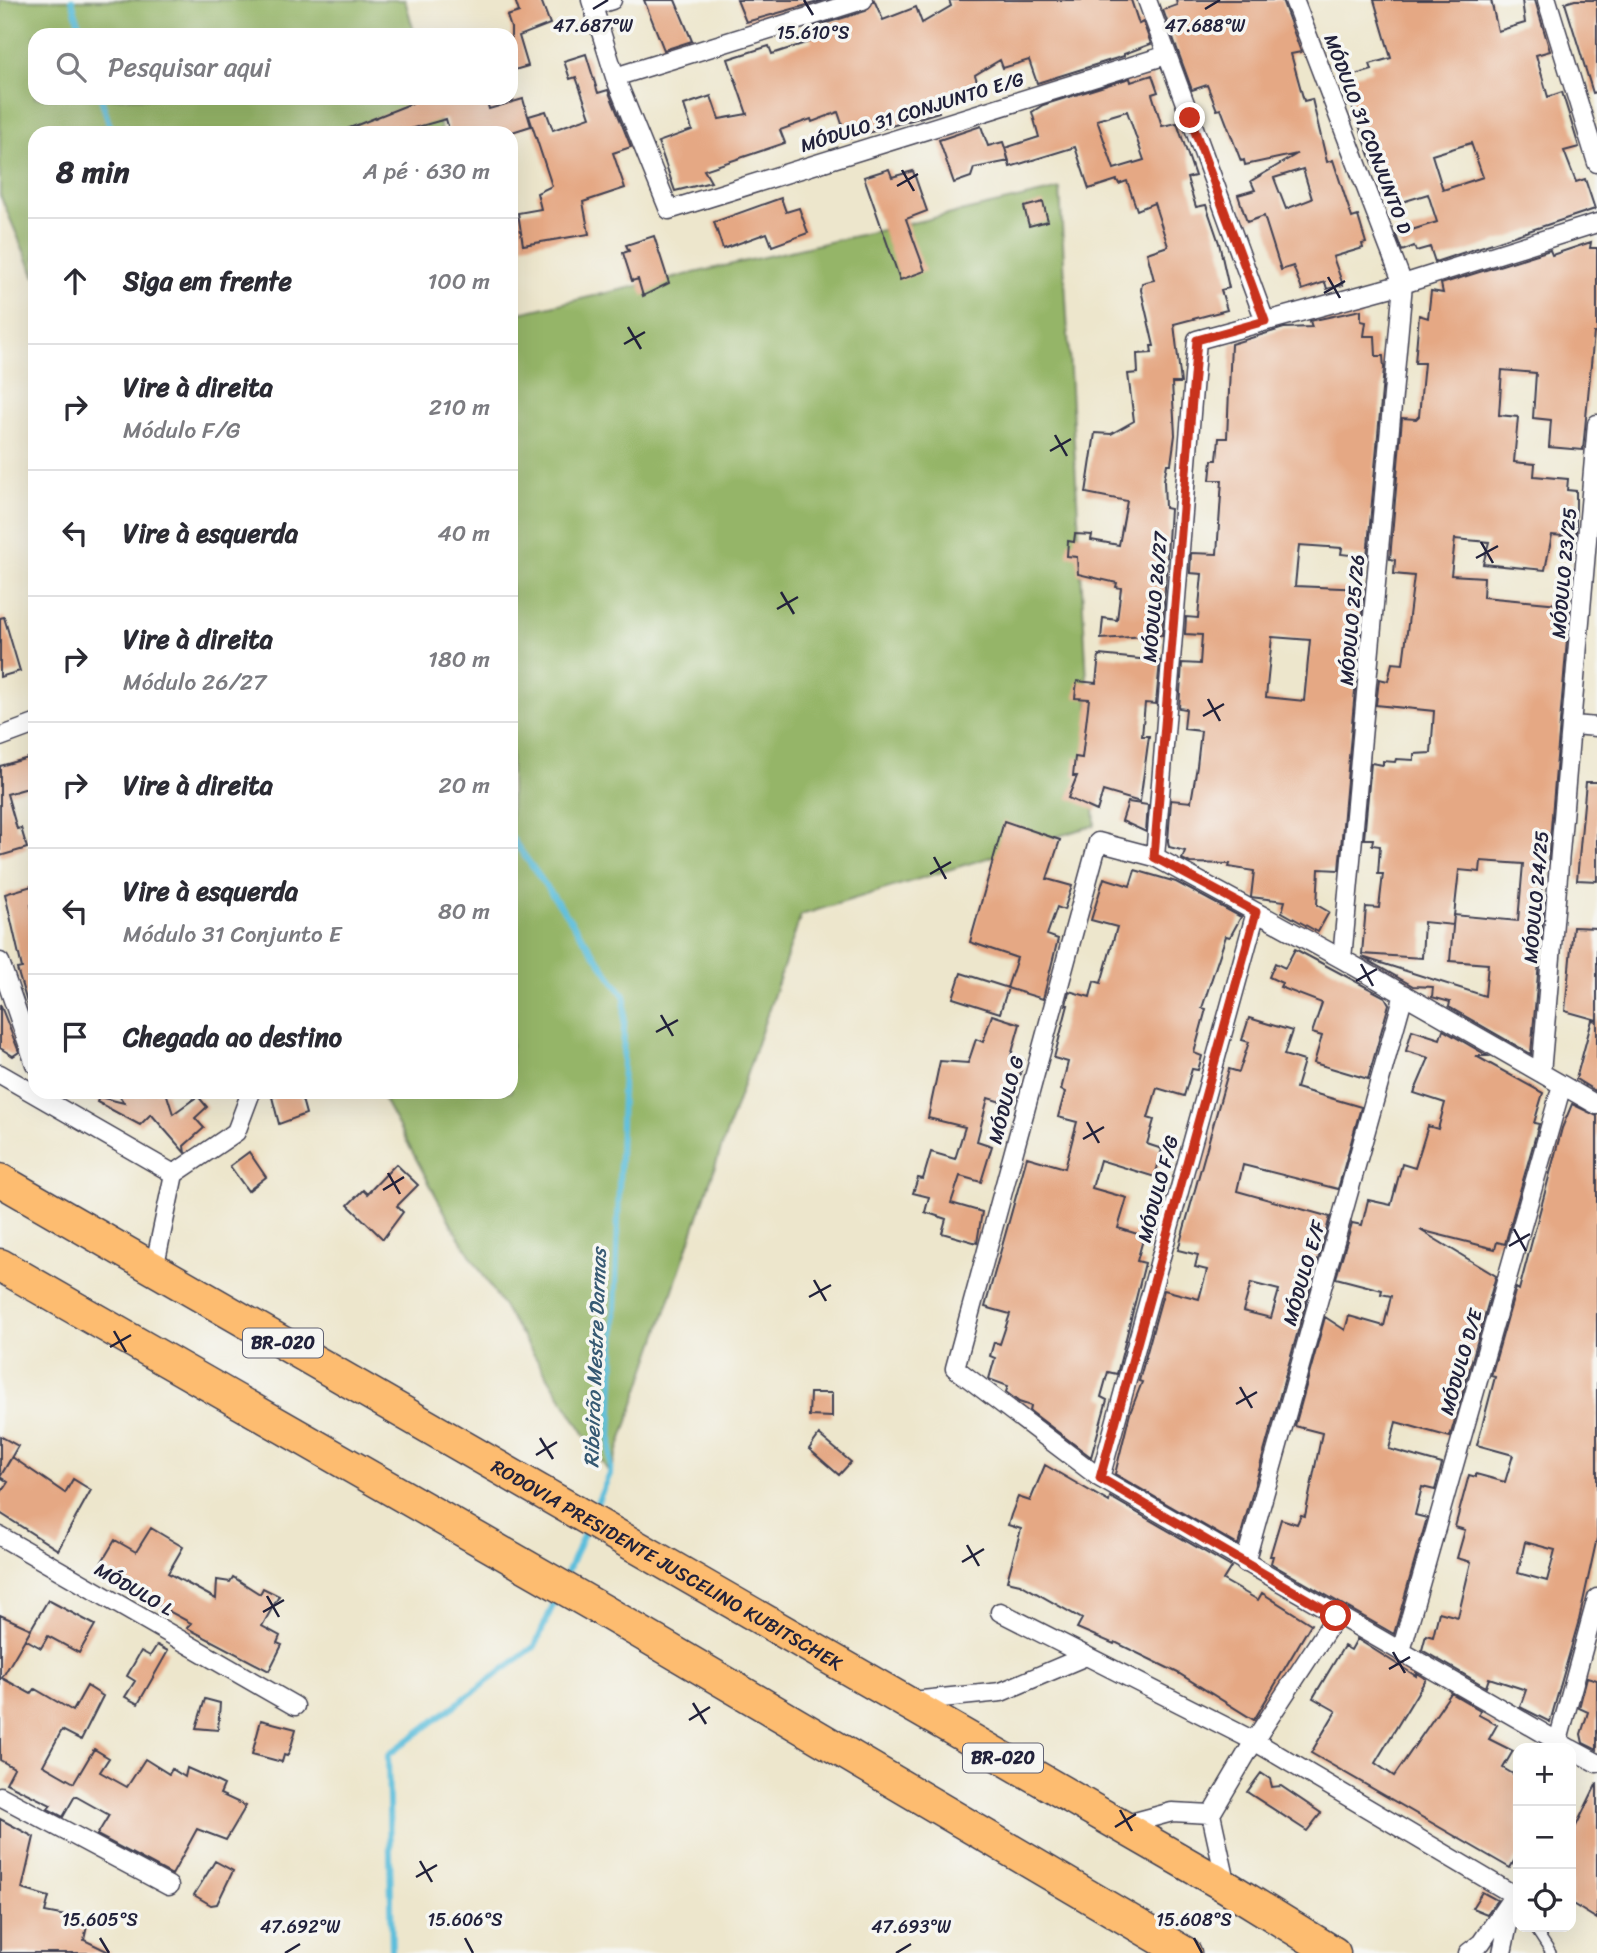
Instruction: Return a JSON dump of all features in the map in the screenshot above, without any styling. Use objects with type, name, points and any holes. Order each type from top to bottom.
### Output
[{"type":"highway","name":"RODOVIA PRESIDENTE JUSCELINO KUBITSCHEK","points":[[0,1180],[1227,1887],[1334,1953]]},
{"type":"highway","points":[[0,1265],[602,1610],[1185,1953]]},
{"type":"street","points":[[612,0],[592,3],[615,77],[863,0]]},
{"type":"street","points":[[1147,0],[1265,321],[1403,284],[1597,223]]},
{"type":"street","name":"MÓDULO 31 CONJUNTO D","points":[[1294,0],[1403,284]]},
{"type":"street","points":[[1547,0],[1597,163]]},
{"type":"street","name":"MÓDULO 31 CONJUNTO E/G","points":[[615,77],[668,210],[1167,55]]},
{"type":"street","name":"MÓDULO 25/26","points":[[1342,959],[1403,284]]},
{"type":"street","name":"MÓDULO 26/27","points":[[1154,857],[1197,340],[1265,321]]},
{"type":"street","name":"MÓDULO 23/25","points":[[1573,725],[1597,424]]},
{"type":"street","points":[[1573,725],[1597,727]]},
{"type":"street","name":"MÓDULO 24/25","points":[[1541,1073],[1573,725]]},
{"type":"street","points":[[0,737],[28,727]]},
{"type":"street","name":"MÓDULO G","points":[[1100,1478],[955,1368],[1098,842],[1154,857]]},
{"type":"street","points":[[1154,857],[1342,959],[1597,1105]]},
{"type":"street","name":"MÓDULO F/G","points":[[1100,1478],[1256,912]]},
{"type":"street","points":[[0,962],[28,1044]]},
{"type":"street","name":"MÓDULO E/F","points":[[1245,1563],[1404,994]]},
{"type":"street","points":[[0,1074],[28,1087]]},
{"type":"street","name":"MÓDULO D/E","points":[[1401,1651],[1562,1085]]},
{"type":"street","points":[[51,1099],[174,1174]]},
{"type":"street","points":[[154,1269],[174,1174],[236,1132],[248,1099]]},
{"type":"street","points":[[1100,1478],[1557,1743]]},
{"type":"street","name":"MÓDULO L","points":[[0,1536],[295,1706]]},
{"type":"street","points":[[1570,1743],[1597,1598]]},
{"type":"street","points":[[1000,1612],[1254,1741],[1513,1892]]},
{"type":"street","points":[[1227,1887],[1211,1814],[1254,1741],[1336,1616]]},
{"type":"street","points":[[905,1702],[1001,1692],[1086,1656]]},
{"type":"street","points":[[1576,1753],[1597,1763]]},
{"type":"street","points":[[0,1796],[169,1886]]},
{"type":"street","points":[[1121,1826],[1172,1812],[1211,1814]]},
{"type":"street","points":[[1468,1953],[1481,1943],[1513,1899]]},
{"type":"street","points":[[1502,1953],[1513,1910]]},
{"type":"lane","points":[[1537,1932],[1551,1953]]},
{"type":"green space","points":[[0,0],[405,0],[413,28],[28,28],[28,105],[435,105],[440,126],[28,126],[28,261],[0,195]]},
{"type":"green space","points":[[1060,189],[1095,825],[801,915],[610,1474],[455,1231],[384,1099],[518,1099],[518,313]]},
{"type":"building","points":[[515,0],[541,0],[550,24],[519,36],[528,66],[518,69],[518,28],[511,28],[507,16],[519,12]]},
{"type":"building","points":[[644,0],[675,0],[692,41],[664,50]]},
{"type":"building","points":[[737,0],[825,0],[746,22]]},
{"type":"building","points":[[874,0],[883,20],[916,7],[922,23],[951,6],[949,0],[1131,0],[1139,24],[1143,22],[1151,44],[1124,56],[1037,83],[1029,60],[1003,68],[1000,60],[975,75],[981,93],[937,107],[939,112],[847,139],[838,112],[812,122],[811,119],[780,130],[785,143],[704,170],[711,182],[675,191],[658,142],[692,130],[684,105],[711,96],[719,119],[747,114],[728,59],[769,46],[772,54],[812,41],[807,29],[866,11]]},
{"type":"building","points":[[1176,0],[1282,0],[1301,52],[1291,54],[1304,101],[1312,99],[1327,162],[1333,160],[1352,218],[1358,216],[1366,243],[1362,244],[1363,248],[1333,257],[1343,285],[1327,289],[1325,282],[1302,290],[1293,266],[1281,270],[1264,216],[1247,222],[1238,195],[1255,190],[1251,181],[1297,154],[1245,165],[1244,160],[1241,161],[1221,109],[1217,110],[1207,85],[1192,90],[1163,10],[1177,5]],"holes":[[[1303,169],[1312,199],[1286,209],[1274,178]]]},
{"type":"building","points":[[1374,0],[1491,0],[1498,31],[1525,23],[1522,0],[1535,0],[1550,51],[1536,55],[1548,97],[1562,92],[1579,147],[1564,151],[1576,182],[1585,179],[1595,209],[1435,262],[1430,247],[1416,251],[1414,246],[1402,251],[1396,235],[1437,222],[1428,194],[1399,203],[1390,177],[1379,180],[1342,79],[1372,70],[1370,64],[1391,58]],"holes":[[[1471,143],[1483,177],[1443,190],[1432,155]]]},
{"type":"building","points":[[1597,0],[1597,92],[1593,93],[1565,3]]},
{"type":"building","points":[[586,54],[598,93],[608,90],[631,147],[613,153],[625,188],[583,202],[589,234],[523,245],[518,213],[541,209],[537,193],[552,186],[529,116],[546,111],[553,130],[590,117],[576,77],[570,79],[564,61]]},
{"type":"building","points":[[1152,75],[1158,92],[1152,94],[1162,126],[1177,123],[1195,176],[1187,178],[1196,207],[1206,205],[1219,243],[1229,288],[1221,290],[1227,310],[1174,324],[1181,383],[1172,383],[1175,435],[1171,464],[1167,464],[1164,480],[1165,508],[1170,509],[1162,635],[1101,639],[1103,618],[1117,620],[1121,588],[1116,587],[1117,583],[1078,574],[1077,557],[1067,556],[1068,541],[1074,542],[1075,534],[1092,535],[1091,540],[1119,545],[1127,501],[1086,493],[1095,433],[1111,434],[1134,421],[1128,374],[1138,373],[1137,354],[1152,353],[1151,346],[1154,346],[1141,290],[1142,283],[1154,280],[1147,253],[1168,246],[1154,203],[1137,210],[1127,181],[1119,184],[1117,180],[1089,189],[1075,147],[1010,167],[1005,148],[1039,137],[1032,112],[1043,105],[1130,78],[1131,82]],"holes":[[[1127,111],[1144,160],[1114,169],[1097,120]]]},
{"type":"building","points":[[523,99],[531,126],[518,130],[518,126],[448,126],[446,119],[421,126],[355,126],[407,105],[488,105],[489,109],[503,105],[518,105],[518,100]]},
{"type":"building","points":[[981,126],[988,146],[1003,142],[1009,161],[974,168],[971,177],[954,183],[939,140]]},
{"type":"building","points":[[889,169],[892,177],[913,171],[927,211],[906,219],[925,271],[900,280],[864,177]]},
{"type":"building","points":[[781,198],[786,212],[799,208],[808,233],[772,246],[767,233],[723,249],[714,222]]},
{"type":"building","points":[[1043,202],[1048,221],[1029,226],[1024,207]]},
{"type":"building","points":[[654,236],[669,283],[643,296],[638,279],[632,281],[623,253],[629,251],[626,245]]},
{"type":"building","points":[[1591,242],[1590,248],[1597,248],[1597,333],[1594,333],[1583,450],[1549,447],[1551,420],[1533,418],[1536,373],[1502,370],[1499,415],[1518,417],[1514,462],[1535,464],[1534,476],[1568,479],[1567,490],[1576,491],[1576,537],[1552,535],[1545,570],[1483,564],[1489,542],[1455,539],[1451,575],[1484,577],[1483,597],[1570,605],[1548,863],[1544,863],[1541,894],[1545,894],[1531,1054],[1449,1007],[1450,1002],[1432,997],[1433,987],[1413,986],[1362,957],[1485,996],[1488,964],[1450,961],[1454,919],[1453,925],[1424,922],[1422,958],[1362,954],[1366,907],[1379,908],[1383,874],[1378,874],[1380,846],[1372,845],[1373,839],[1364,839],[1371,763],[1383,765],[1383,761],[1414,760],[1414,754],[1431,753],[1434,711],[1376,705],[1379,679],[1388,681],[1392,663],[1403,664],[1414,576],[1394,574],[1395,560],[1390,559],[1402,418],[1416,419],[1419,416],[1424,363],[1415,363],[1419,315],[1428,318],[1431,291],[1443,293],[1441,284],[1550,250],[1552,255]],"holes":[[[1481,861],[1523,864],[1518,921],[1454,915],[1459,870],[1480,872]]]},
{"type":"building","points":[[1361,310],[1361,321],[1366,322],[1364,336],[1375,336],[1376,356],[1383,356],[1384,368],[1367,557],[1341,554],[1342,548],[1299,545],[1295,586],[1364,589],[1339,870],[1319,869],[1317,905],[1329,912],[1318,932],[1282,912],[1285,901],[1251,897],[1254,871],[1229,867],[1230,864],[1190,863],[1182,859],[1185,851],[1169,847],[1168,841],[1171,800],[1191,802],[1197,766],[1201,731],[1184,729],[1186,709],[1179,708],[1182,663],[1200,664],[1202,635],[1185,634],[1186,617],[1198,618],[1202,574],[1190,573],[1191,553],[1217,554],[1222,480],[1210,480],[1212,460],[1217,460],[1219,438],[1227,438],[1231,344],[1284,328],[1312,327],[1310,321]],"holes":[[[1272,637],[1310,640],[1304,701],[1266,697]]]},
{"type":"building","points":[[4,617],[20,671],[0,677],[0,618]]},
{"type":"building","points":[[1099,655],[1160,661],[1156,704],[1145,703],[1142,736],[1149,736],[1140,802],[1103,791],[1097,811],[1068,798],[1077,776],[1073,776],[1075,757],[1082,758],[1089,699],[1075,698],[1077,681],[1096,683]]},
{"type":"building","points":[[28,758],[28,788],[7,794],[17,829],[21,828],[27,848],[0,856],[0,766]]},
{"type":"building","points":[[1586,782],[1597,782],[1597,881],[1577,880]]},
{"type":"building","points":[[1128,802],[1148,805],[1146,832],[1122,821]]},
{"type":"building","points":[[1004,821],[1060,840],[1047,879],[1072,886],[1064,910],[1057,907],[1047,935],[1058,939],[1043,999],[1007,988],[1017,958],[970,942]]},
{"type":"building","points":[[1135,870],[1176,882],[1241,917],[1230,937],[1226,936],[1202,1008],[1206,1009],[1194,1053],[1202,1056],[1198,1070],[1192,1069],[1184,1096],[1157,1088],[1148,1118],[1154,1120],[1147,1144],[1162,1149],[1155,1177],[1100,1160],[1092,1188],[1127,1198],[1118,1228],[1144,1236],[1137,1261],[1145,1263],[1117,1374],[1108,1372],[1101,1397],[1107,1400],[1091,1457],[1030,1411],[1031,1406],[1019,1402],[1006,1392],[1008,1386],[989,1379],[995,1358],[990,1356],[994,1342],[1000,1344],[1010,1314],[985,1307],[1027,1157],[1065,1168],[1077,1122],[1058,1117],[1065,1092],[1061,1090],[1068,1062],[1054,1058],[1069,991],[1090,997],[1094,981],[1101,983],[1117,927],[1091,920],[1104,878],[1130,886]]},
{"type":"building","points":[[28,887],[28,1006],[17,969],[22,968],[5,894]]},
{"type":"building","points":[[1573,927],[1597,928],[1597,1020],[1565,1011]]},
{"type":"building","points":[[1295,949],[1385,997],[1389,1004],[1368,1079],[1314,1063],[1322,1036],[1312,1033],[1322,1003],[1280,987],[1282,983],[1269,977],[1275,963],[1285,968]]},
{"type":"building","points":[[961,973],[1008,988],[1000,1013],[953,998]]},
{"type":"building","points":[[0,1004],[19,1052],[13,1056],[0,1048]]},
{"type":"building","points":[[992,1015],[1020,1024],[1011,1056],[1024,1060],[1011,1105],[988,1098],[977,1141],[992,1146],[981,1182],[960,1176],[951,1203],[982,1212],[977,1243],[942,1233],[946,1219],[925,1212],[929,1197],[913,1193],[918,1178],[923,1179],[931,1152],[955,1159],[965,1127],[928,1118],[940,1061],[968,1063],[976,1039],[983,1042]]},
{"type":"building","points":[[1249,1018],[1292,1031],[1284,1055],[1304,1061],[1296,1088],[1361,1107],[1338,1189],[1243,1165],[1237,1191],[1330,1217],[1238,1545],[1115,1474],[1130,1413],[1142,1382],[1139,1381],[1164,1290],[1199,1299],[1207,1270],[1195,1267],[1198,1255],[1178,1250],[1229,1069],[1239,1072],[1249,1042],[1242,1040]],"holes":[[[1251,1283],[1279,1290],[1271,1318],[1243,1311]]]},
{"type":"building","points":[[1592,1020],[1597,1021],[1597,1092],[1576,1079]]},
{"type":"building","points":[[1412,1030],[1440,1039],[1443,1030],[1488,1056],[1476,1056],[1543,1093],[1534,1123],[1539,1124],[1505,1244],[1497,1242],[1495,1249],[1420,1230],[1496,1276],[1450,1437],[1396,1422],[1389,1449],[1442,1464],[1435,1490],[1422,1487],[1415,1515],[1427,1518],[1394,1634],[1277,1567],[1271,1563],[1273,1556],[1270,1556],[1281,1519],[1297,1524],[1301,1515],[1305,1516],[1322,1433],[1295,1426],[1325,1317],[1345,1330],[1349,1316],[1384,1326],[1391,1296],[1381,1294],[1382,1290],[1336,1278],[1352,1223],[1362,1225],[1368,1200],[1391,1205],[1402,1164],[1415,1168],[1428,1126],[1438,1129],[1445,1103],[1414,1093],[1429,1058],[1406,1051]]},
{"type":"building","points":[[98,1099],[107,1099],[124,1103],[121,1099],[168,1099],[173,1114],[194,1099],[200,1099],[207,1107],[195,1118],[204,1128],[184,1146],[185,1153],[151,1114],[140,1125],[97,1102]]},
{"type":"building","points":[[273,1099],[302,1099],[306,1114],[279,1124]]},
{"type":"building","points":[[1572,1104],[1597,1116],[1597,1538],[1579,1620],[1550,1722],[1520,1707],[1526,1690],[1489,1678],[1486,1687],[1422,1650],[1426,1635],[1433,1637],[1439,1612],[1458,1617],[1471,1562],[1457,1558],[1465,1530],[1455,1527],[1469,1475],[1476,1477],[1476,1474],[1505,1482],[1513,1455],[1477,1445],[1495,1377],[1491,1376],[1516,1288],[1519,1290],[1562,1128]],"holes":[[[1525,1542],[1555,1550],[1547,1581],[1518,1573]]]},
{"type":"building","points":[[249,1152],[266,1177],[248,1191],[230,1166]]},
{"type":"building","points":[[396,1164],[418,1185],[397,1206],[403,1212],[383,1239],[348,1205],[363,1190],[367,1194]]},
{"type":"building","points":[[810,1393],[832,1393],[832,1417],[809,1416]]},
{"type":"building","points":[[819,1435],[851,1462],[839,1475],[809,1449]]},
{"type":"building","points":[[0,1436],[18,1446],[0,1477]]},
{"type":"building","points":[[12,1457],[65,1493],[73,1479],[91,1490],[58,1550],[0,1513],[0,1494],[8,1482],[0,1477]]},
{"type":"building","points":[[1045,1465],[1109,1502],[1110,1497],[1231,1567],[1223,1580],[1258,1600],[1262,1593],[1311,1624],[1254,1720],[1178,1673],[1115,1642],[1114,1644],[1077,1628],[1082,1619],[1020,1584],[1007,1581],[1021,1529],[1008,1525],[1011,1515],[1018,1497],[1030,1501]]},
{"type":"building","points":[[151,1528],[183,1547],[168,1573],[216,1599],[217,1580],[230,1582],[233,1577],[260,1594],[263,1588],[279,1596],[262,1626],[280,1636],[277,1643],[282,1645],[269,1671],[187,1628],[191,1623],[148,1600],[150,1597],[100,1565],[115,1540],[136,1552]]},
{"type":"building","points":[[48,1600],[95,1625],[79,1653],[48,1636],[41,1648],[25,1639]]},
{"type":"building","points":[[0,1615],[31,1629],[2,1678],[31,1694],[35,1689],[73,1711],[87,1686],[103,1696],[81,1740],[62,1730],[43,1765],[74,1783],[94,1749],[109,1758],[100,1772],[127,1787],[145,1759],[169,1774],[172,1769],[185,1777],[187,1768],[224,1785],[220,1794],[246,1806],[226,1840],[197,1829],[172,1875],[97,1835],[109,1815],[75,1796],[63,1817],[48,1809],[51,1805],[6,1783],[14,1768],[0,1760]]},
{"type":"building","points":[[1357,1639],[1416,1676],[1416,1673],[1426,1679],[1375,1763],[1394,1776],[1451,1693],[1480,1710],[1479,1715],[1497,1725],[1489,1739],[1513,1751],[1503,1768],[1513,1774],[1513,1863],[1510,1868],[1311,1753],[1336,1711],[1313,1698],[1344,1646],[1351,1650]]},
{"type":"building","points":[[157,1645],[168,1651],[138,1704],[125,1697],[135,1681],[127,1676],[141,1651],[150,1656]]},
{"type":"building","points":[[1587,1677],[1597,1680],[1597,1750],[1583,1743],[1581,1734],[1588,1712],[1579,1708]]},
{"type":"building","points":[[205,1699],[220,1703],[218,1730],[196,1728]]},
{"type":"building","points":[[261,1720],[296,1729],[290,1750],[287,1756],[284,1755],[282,1762],[252,1754]]},
{"type":"building","points":[[1261,1773],[1270,1779],[1272,1787],[1281,1786],[1321,1813],[1307,1831],[1247,1792]]},
{"type":"building","points":[[1597,1783],[1597,1919],[1576,1906],[1576,1826]]},
{"type":"building","points":[[0,1819],[34,1837],[22,1889],[49,1897],[45,1912],[66,1916],[65,1921],[87,1926],[84,1940],[111,1953],[0,1953]]},
{"type":"building","points":[[215,1861],[233,1871],[217,1904],[211,1905],[194,1895]]},
{"type":"building","points":[[1482,1892],[1497,1900],[1487,1914],[1472,1908]]},
{"type":"waterway","name":"Ribeirão Mestre Darmas","points":[[72,0],[80,28]]},
{"type":"waterway","name":"Ribeirão Mestre Darmas","points":[[103,105],[110,126]]},
{"type":"waterway","name":"Ribeirão Mestre Darmas","points":[[518,847],[625,997],[610,1474],[593,1512]]},
{"type":"waterway","name":"Ribeirão Mestre Darmas","points":[[564,1580],[586,1529]]},
{"type":"waterway","name":"Ribeirão Mestre Darmas","points":[[392,1953],[388,1755],[535,1646],[557,1596]]},
{"type":"route","points":[[1190,118],[1265,321],[1197,340],[1154,857],[1256,912],[1100,1478],[1336,1616]]}]
